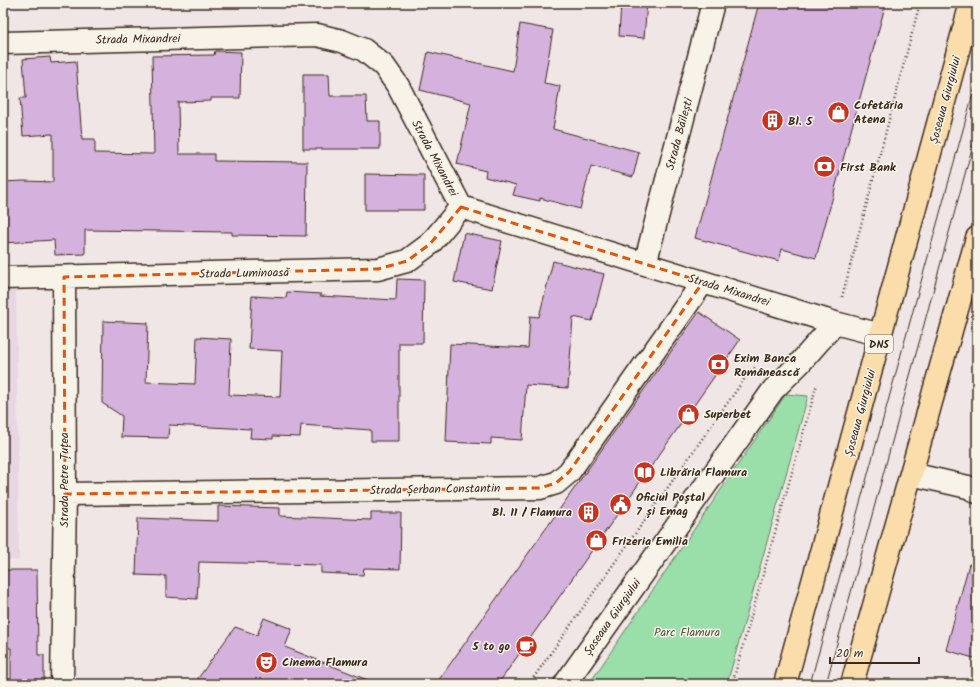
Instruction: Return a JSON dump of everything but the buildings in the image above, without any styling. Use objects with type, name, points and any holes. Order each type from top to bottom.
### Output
[{"type":"main road","name":"Șoseaua Giurgiului","points":[[785,684],[972,3]]},
{"type":"main road","points":[[852,684],[977,238]]},
{"type":"street","name":"Strada Băilești","points":[[644,264],[713,3]]},
{"type":"street","name":"Strada Mixandrei","points":[[3,42],[317,35],[342,41],[364,50],[384,66],[398,86],[462,208],[835,323],[881,335]]},
{"type":"street","name":"Strada Luminoasă","points":[[3,278],[378,269],[407,261],[430,244],[462,208]]},
{"type":"street","name":"Strada Petre Țuțea","points":[[62,684],[65,494],[64,277]]},
{"type":"street","name":"Strada Șerban Constantin","points":[[65,494],[540,488],[556,482],[569,472],[703,282]]},
{"type":"street","name":"Șoseaua Giurgiului","points":[[565,684],[773,390],[799,364],[835,323]]},
{"type":"street","points":[[911,474],[974,485]]},
{"type":"path","points":[[835,323],[920,3]]},
{"type":"path","points":[[732,684],[820,377]]},
{"type":"highlighted area","points":[[461,207],[703,282],[569,472],[556,483],[540,488],[65,494],[64,277],[378,269],[407,261],[430,244]]},
{"type":"shaded area","points":[[3,286],[16,286],[19,560],[3,560]]},
{"type":"green space","name":"Parc Flamura","points":[[786,394],[808,396],[727,684],[589,684]]},
{"type":"tram line","points":[[810,684],[977,79]]},
{"type":"tram line","points":[[826,684],[977,130]]},
{"type":"place","name":"Cofetăria Atena","points":[[839,112]]},
{"type":"place","name":"Bl. 5","points":[[772,121]]},
{"type":"place","name":"First Bank","points":[[824,167]]},
{"type":"place","name":"Exim Banca Românească","points":[[719,365]]},
{"type":"place","name":"Superbet","points":[[688,414]]},
{"type":"place","name":"Librăria Flamura","points":[[644,472]]},
{"type":"place","name":"Oficiul Poștal 7 și Emag","points":[[620,504]]},
{"type":"place","name":"Bl. 11 / Flamura","points":[[588,512]]},
{"type":"place","name":"Frizeria Emilia","points":[[596,541]]},
{"type":"place","name":"5 to go","points":[[526,646]]},
{"type":"place","name":"Cinema Flamura","points":[[267,662]]}]
